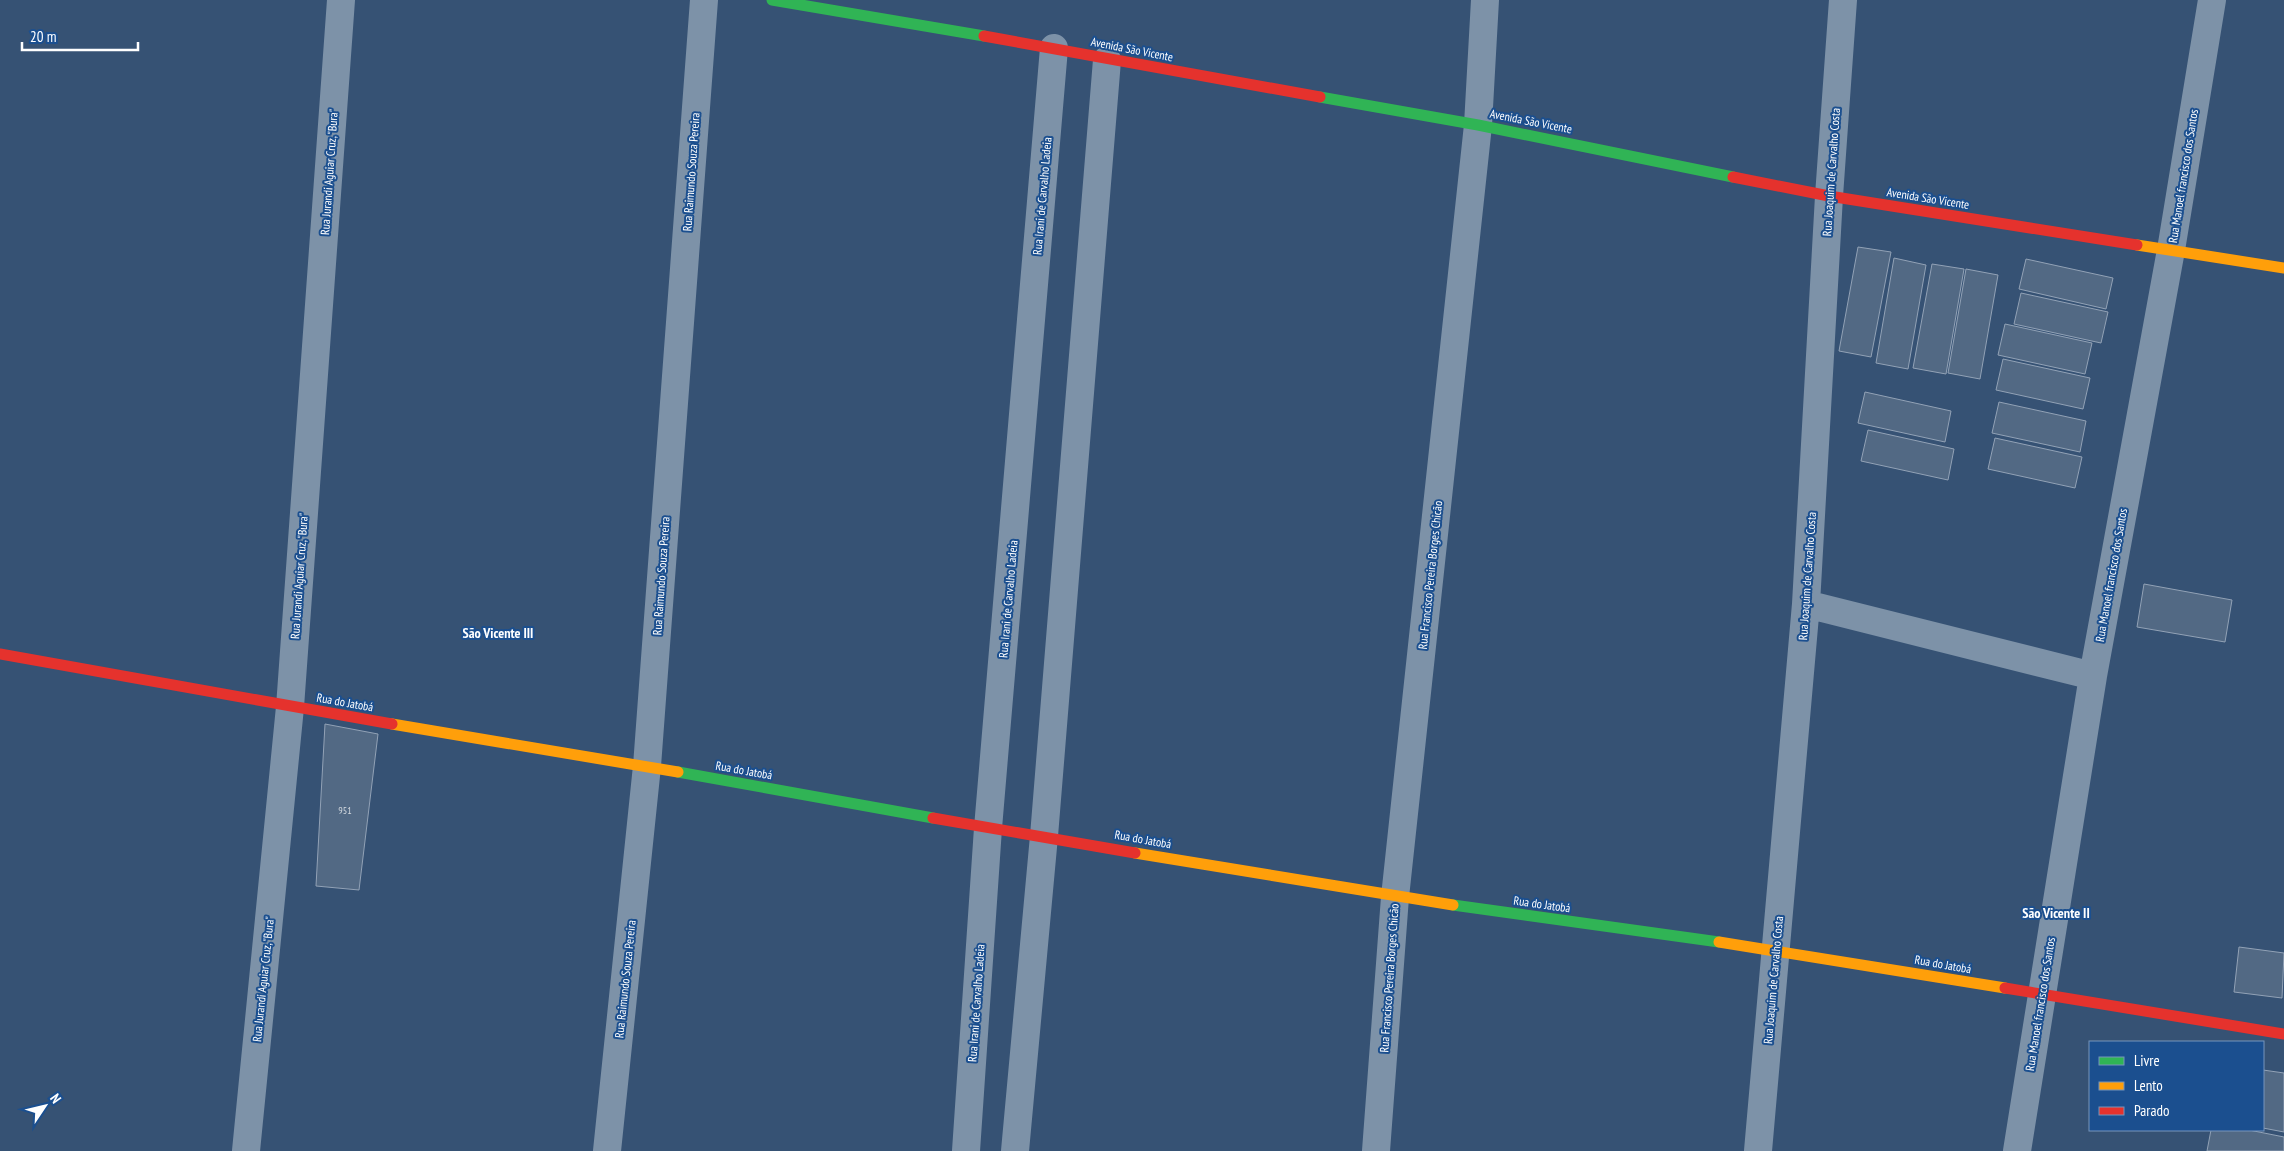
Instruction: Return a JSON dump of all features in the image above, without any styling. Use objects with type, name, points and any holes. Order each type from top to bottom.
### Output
[{"type":"street","name":"Rua Jurandi Aguiar Cruz, \"Bura\"","points":[[246,1151],[290,707],[341,0]]},
{"type":"street","name":"Rua Raimundo Souza Pereira","points":[[607,1151],[647,766],[704,0]]},
{"type":"street","name":"Avenida São Vicente","points":[[772,0],[1054,48],[1107,60],[1478,125],[1829,196],[2284,268]]},
{"type":"street","name":"Rua Francisco Pereira Borges Chicão","points":[[1376,1151],[1395,897],[1478,125],[1485,0]]},
{"type":"street","name":"Rua Joaquim de Carvalho Costa","points":[[1758,1151],[1806,604],[1829,196],[1843,0]]},
{"type":"street","name":"Rua Manoel francisco dos Santos","points":[[2017,1151],[2093,676],[2171,250],[2212,0]]},
{"type":"street","name":"Rua Irani de Carvalho Ladeia","points":[[966,1151],[988,828],[1054,48]]},
{"type":"street","points":[[1015,1151],[1044,836],[1107,60]]},
{"type":"street","points":[[1806,604],[2093,676]]},
{"type":"street","name":"Rua do Jatobá","points":[[0,654],[290,707],[647,766],[988,828],[1395,897],[1776,950],[2284,1034]]},
{"type":"building","points":[[1858,247],[1891,252],[1871,357],[1839,351]]},
{"type":"building","points":[[1894,258],[1926,265],[1908,369],[1876,363]]},
{"type":"building","points":[[2026,259],[2113,278],[2106,309],[2019,289]]},
{"type":"building","points":[[1932,264],[1964,269],[1946,374],[1913,368]]},
{"type":"building","points":[[1966,269],[1998,275],[1980,379],[1948,373]]},
{"type":"building","points":[[2021,293],[2108,312],[2101,343],[2014,324]]},
{"type":"building","points":[[2005,324],[2092,343],[2085,374],[1998,355]]},
{"type":"building","points":[[2003,359],[2090,378],[2083,409],[1996,390]]},
{"type":"building","points":[[1865,392],[1951,411],[1945,442],[1858,423]]},
{"type":"building","points":[[1999,402],[2086,421],[2080,452],[1992,433]]},
{"type":"building","points":[[1868,430],[1954,449],[1948,480],[1861,461]]},
{"type":"building","points":[[1995,438],[2082,457],[2075,488],[1988,469]]},
{"type":"building","points":[[2144,584],[2232,600],[2225,642],[2137,627]]},
{"type":"building","points":[[325,724],[378,734],[359,890],[316,886]]},
{"type":"building","points":[[2239,947],[2284,953],[2282,998],[2234,992]]},
{"type":"building","points":[[2264,1070],[2284,1073],[2284,1132],[2264,1128]]},
{"type":"building","points":[[2211,1131],[2254,1131],[2284,1137],[2284,1151],[2207,1151]]},
{"type":"traffic: fast","points":[[772,0],[984,36]]},
{"type":"traffic: fast","points":[[1320,97],[1478,125],[1733,177]]},
{"type":"traffic: fast","points":[[678,772],[933,818]]},
{"type":"traffic: fast","points":[[1453,905],[1719,942]]},
{"type":"traffic: slow","points":[[2137,245],[2284,268]]},
{"type":"traffic: slow","points":[[392,724],[678,772]]},
{"type":"traffic: slow","points":[[1135,853],[1453,905]]},
{"type":"traffic: slow","points":[[1719,942],[2005,988]]},
{"type":"traffic: jam","points":[[984,36],[1320,97]]},
{"type":"traffic: jam","points":[[1733,177],[1829,196],[2137,245]]},
{"type":"traffic: jam","points":[[0,654],[392,724]]},
{"type":"traffic: jam","points":[[933,818],[1135,853]]},
{"type":"traffic: jam","points":[[2005,988],[2284,1034]]},
{"type":"district","name":"São Vicente III","points":[[498,633]]},
{"type":"district","name":"São Vicente II","points":[[2056,913]]}]
